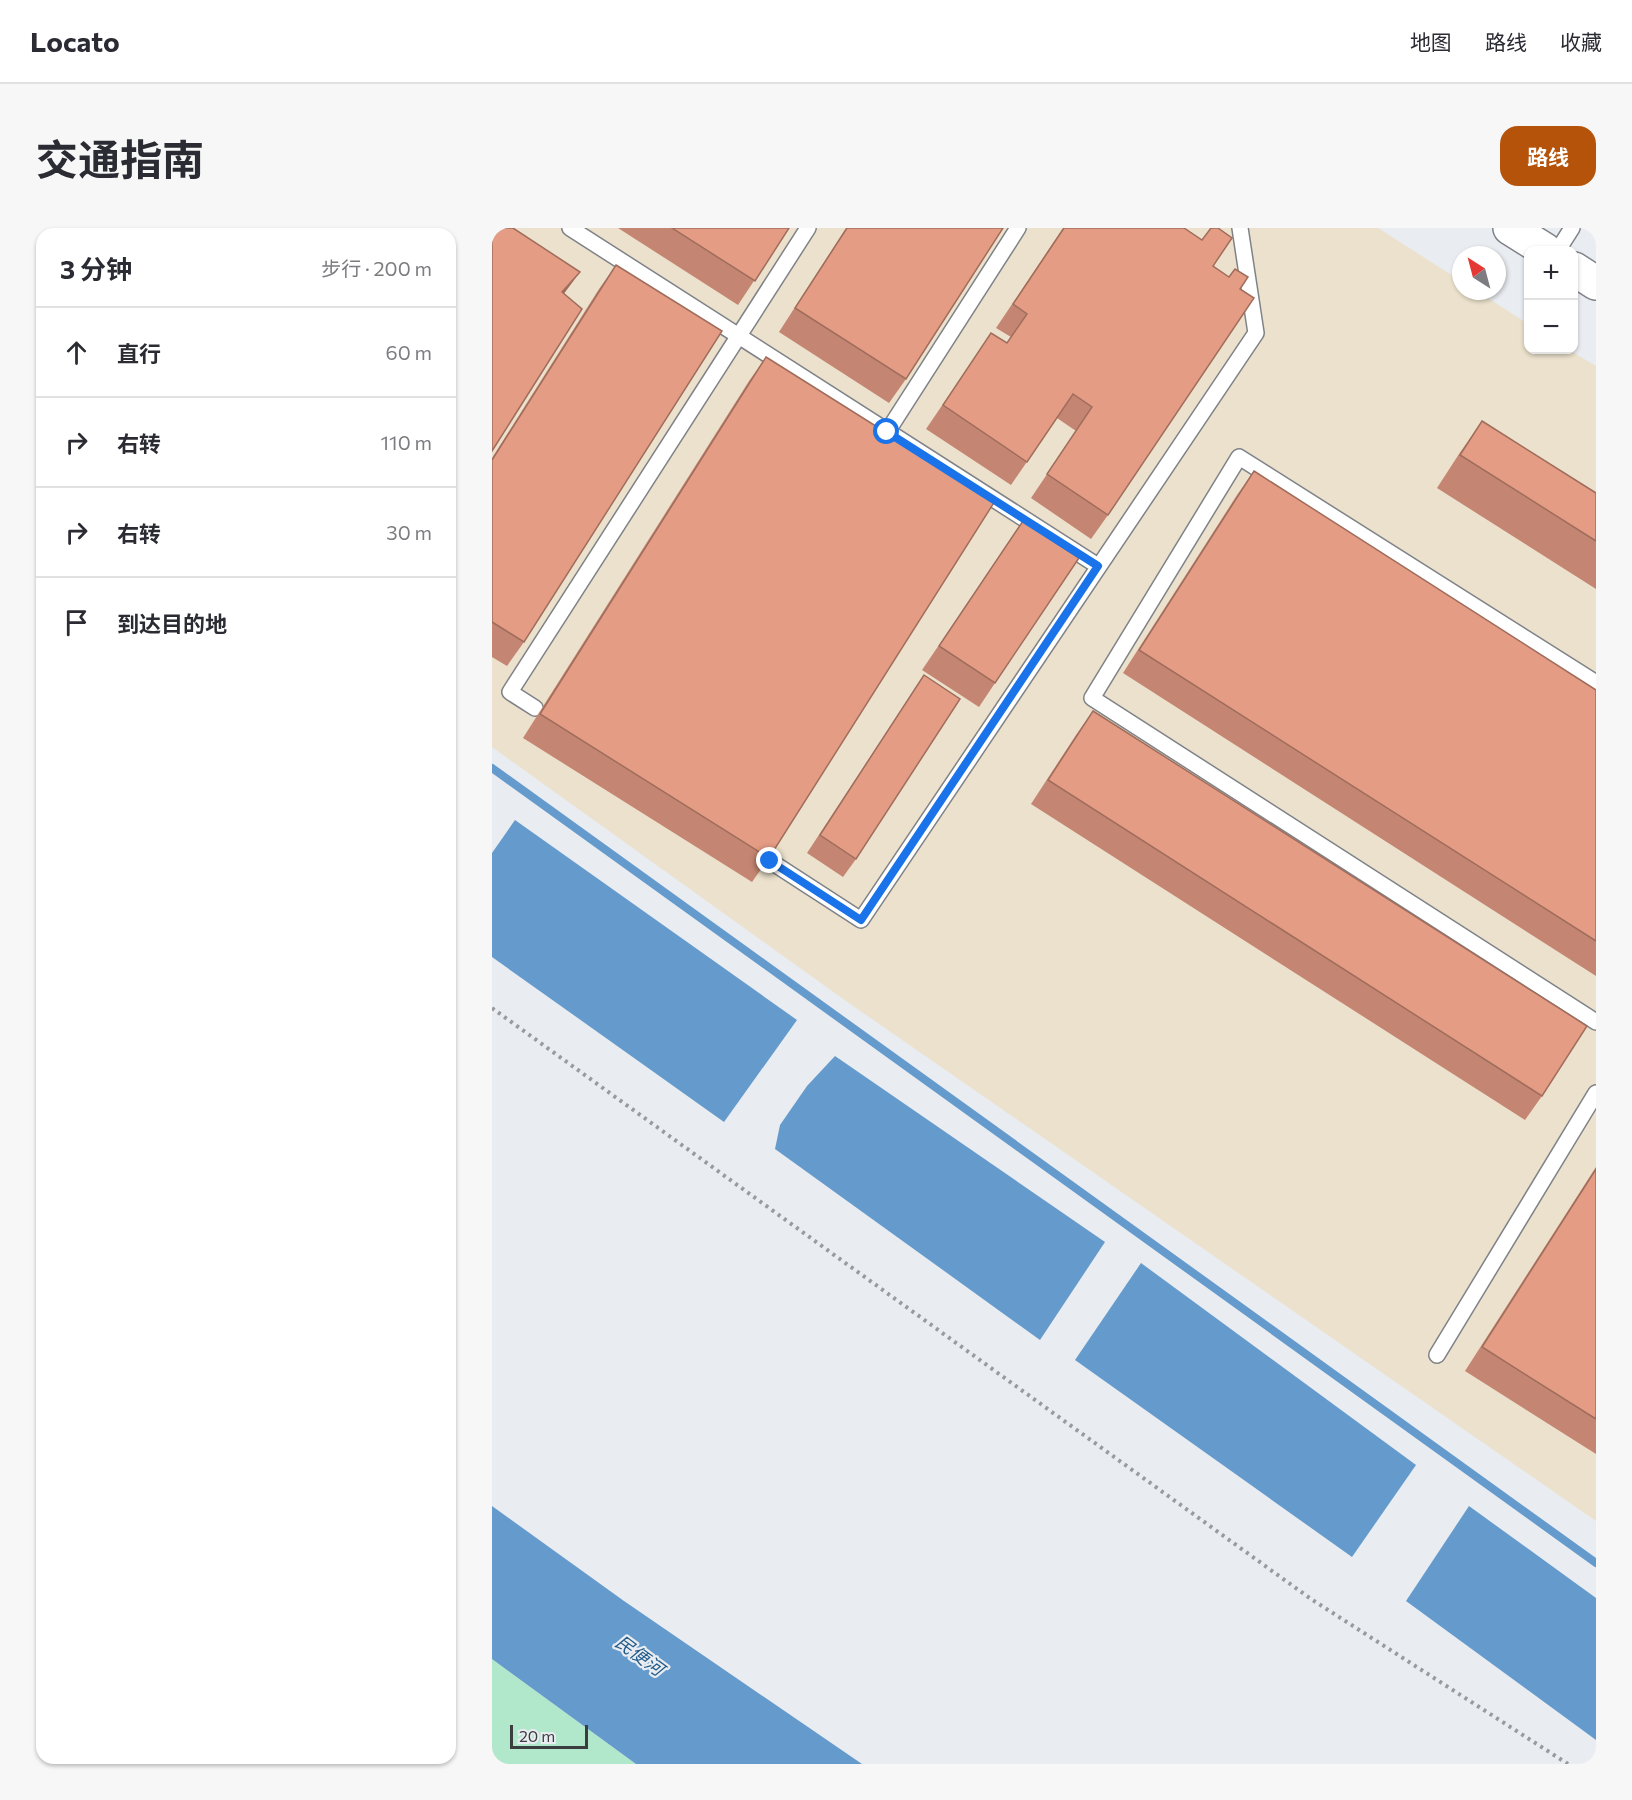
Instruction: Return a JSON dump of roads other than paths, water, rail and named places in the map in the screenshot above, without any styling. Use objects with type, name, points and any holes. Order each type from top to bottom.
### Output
[{"type":"street","points":[[1510,228],[1539,246]]},
{"type":"street","points":[[1578,272],[1596,283]]},
{"type":"lane","points":[[570,228],[1098,566]]},
{"type":"lane","points":[[535,708],[510,692],[808,228]]},
{"type":"lane","points":[[873,453],[1018,228]]},
{"type":"lane","points":[[770,861],[861,920],[1256,333],[1240,228]]},
{"type":"lane","points":[[1561,246],[1572,228]]},
{"type":"lane","points":[[1596,683],[1239,456],[1092,698],[1596,1022]]},
{"type":"lane","points":[[1437,1355],[1596,1093]]},
{"type":"water","points":[[515,820],[797,1020],[724,1122],[492,957],[492,853]]},
{"type":"water","points":[[835,1056],[1105,1242],[1040,1340],[775,1149],[780,1125],[807,1086]]},
{"type":"water","points":[[1141,1263],[1416,1465],[1352,1557],[1075,1360]]},
{"type":"water","name":"民便河","points":[[492,1506],[624,1601],[862,1764],[636,1764],[492,1659]]},
{"type":"water","points":[[1469,1506],[1596,1598],[1596,1740],[1406,1601]]},
{"type":"waterway","points":[[492,768],[1596,1563]]}]
